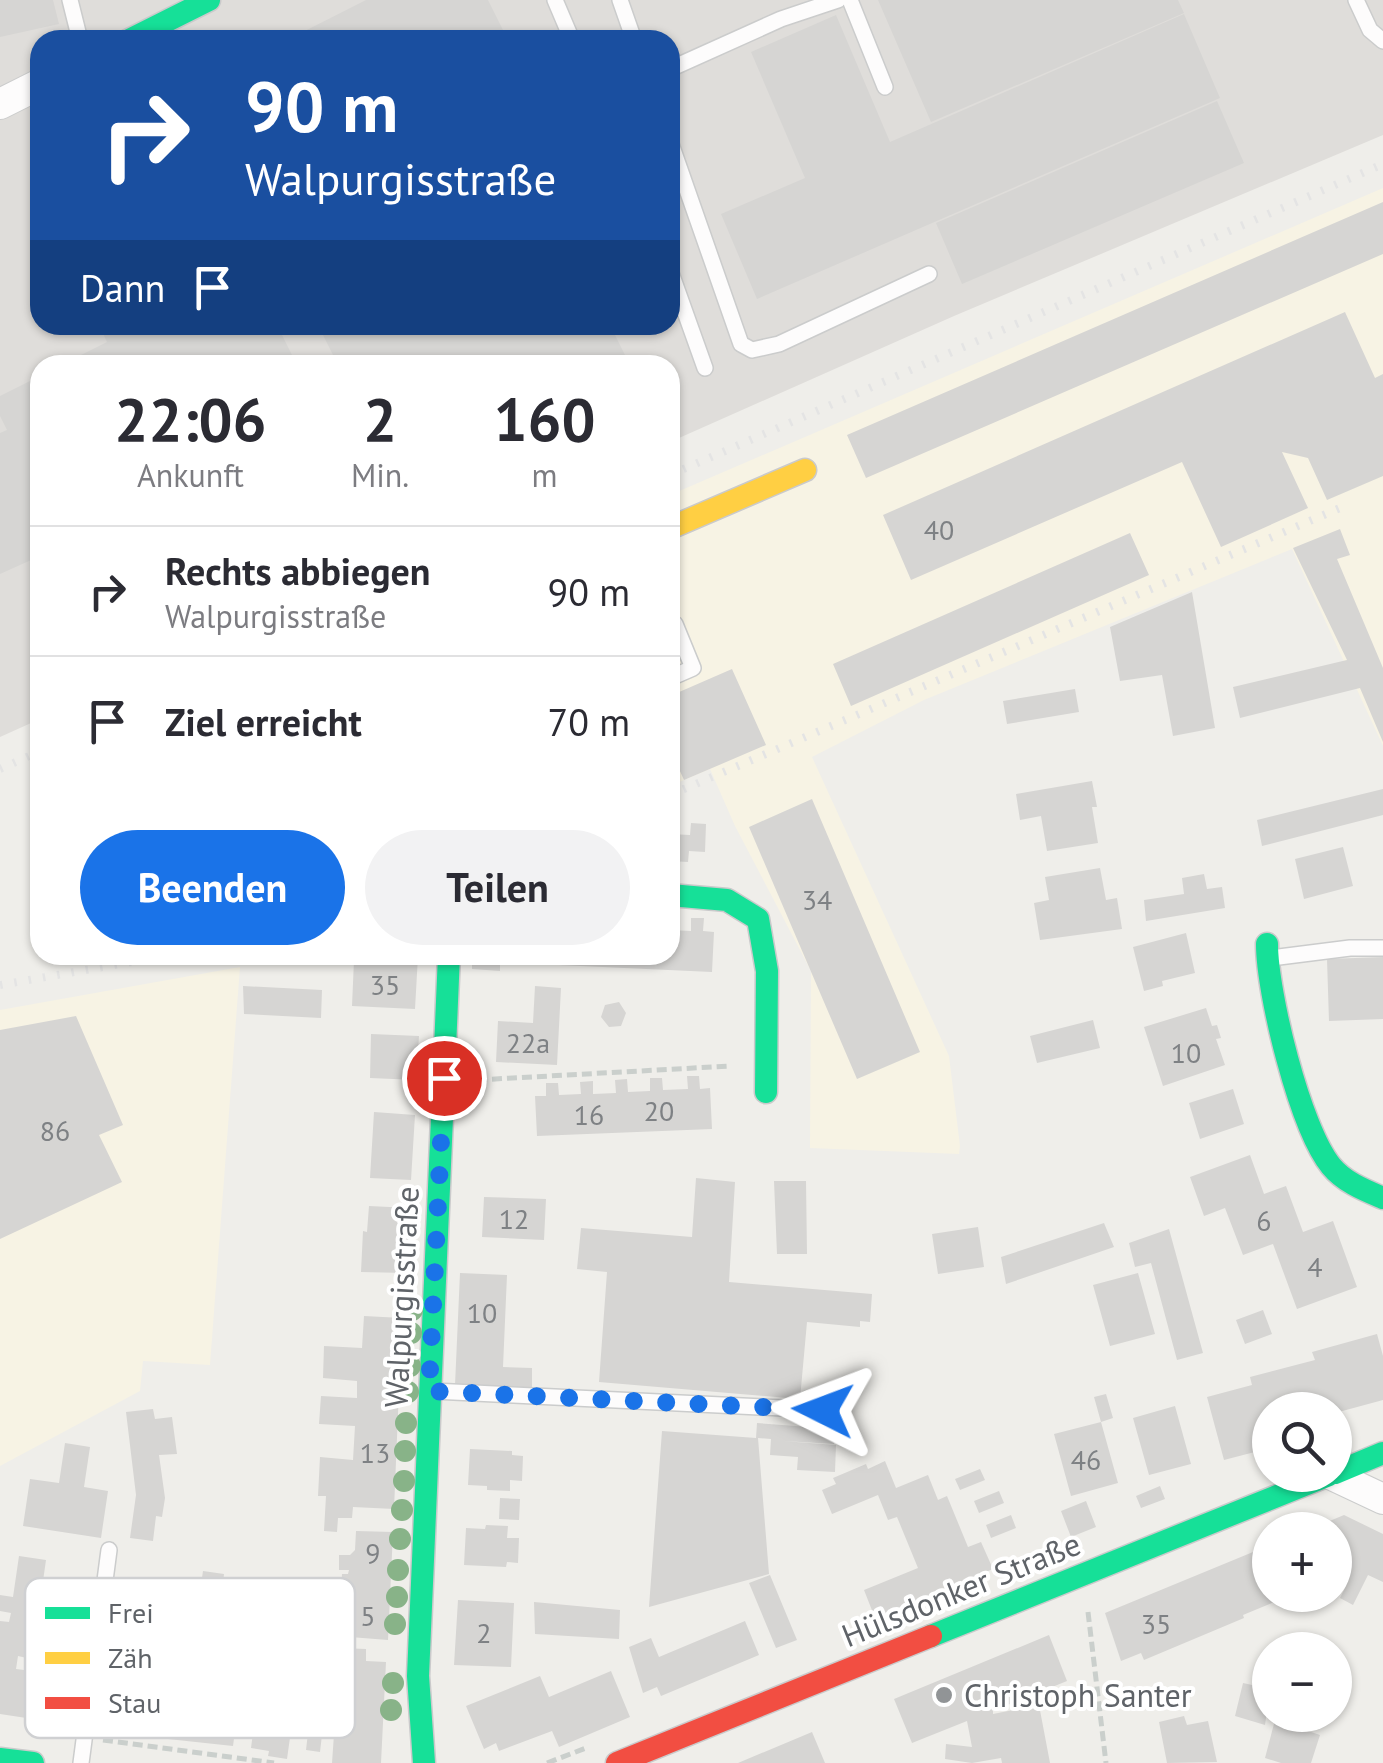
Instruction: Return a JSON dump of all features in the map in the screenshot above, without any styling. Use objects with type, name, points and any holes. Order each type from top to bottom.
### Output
[{"type":"street","points":[[147,30],[202,2]]},
{"type":"street","points":[[0,104],[30,89]]},
{"type":"street","points":[[680,524],[805,470]]},
{"type":"street","points":[[680,895],[722,896],[742,904],[758,919],[766,972],[766,1092]]},
{"type":"street","points":[[1267,952],[1307,1129],[1330,1165],[1352,1185],[1383,1198]]},
{"type":"street","name":"Walpurgisstraße","points":[[424,1763],[418,1676],[449,965]]},
{"type":"street","name":"Hülsdonker Straße","points":[[1352,1466],[1383,1453]]},
{"type":"street","points":[[1352,1484],[1383,1499]]},
{"type":"street","name":"Hülsdonker Straße","points":[[617,1763],[1287,1492]]},
{"type":"street","points":[[0,1758],[33,1763]]},
{"type":"lane","points":[[70,0],[78,30]]},
{"type":"lane","points":[[555,0],[568,30]]},
{"type":"lane","points":[[620,0],[630,30]]},
{"type":"lane","points":[[680,64],[781,19],[838,0]]},
{"type":"lane","points":[[850,0],[886,86]]},
{"type":"lane","points":[[1356,0],[1370,30],[1383,41]]},
{"type":"lane","points":[[680,170],[741,344],[752,350],[779,344],[929,274]]},
{"type":"lane","points":[[680,298],[705,368]]},
{"type":"lane","points":[[680,634],[693,668],[680,674]]},
{"type":"lane","points":[[1267,952],[1383,948]]},
{"type":"lane","points":[[429,1391],[823,1410]]},
{"type":"lane","points":[[106,1578],[110,1550]]},
{"type":"lane","points":[[81,1763],[84,1738]]},
{"type":"path","points":[[444,1078],[471,1080],[764,1064]]},
{"type":"path","points":[[1087,1605],[1106,1763]]},
{"type":"path","points":[[84,1738],[274,1763]]},
{"type":"shaded area","points":[[0,0],[1383,0],[1383,135],[954,316],[680,438],[680,355],[30,355],[30,724],[0,737]]},
{"type":"shaded area","points":[[1383,188],[1383,746],[1292,549],[924,700],[812,757],[949,1056],[959,1154],[810,1148],[811,971],[735,826],[710,769],[680,782],[680,491]]},
{"type":"shaded area","points":[[240,967],[210,1365],[143,1361],[140,1391],[0,1466],[0,1010]]},
{"type":"building","points":[[0,0],[53,0],[59,24],[0,37]]},
{"type":"building","points":[[366,0],[488,0],[503,30],[307,30]]},
{"type":"building","points":[[878,0],[1178,0],[1184,13],[931,122]]},
{"type":"building","points":[[1184,14],[1220,98],[757,299],[721,214],[805,178],[751,52],[836,15],[890,142]]},
{"type":"building","points":[[1217,101],[1244,163],[962,284],[936,223]]},
{"type":"building","points":[[1383,202],[1383,254],[866,478],[847,435]]},
{"type":"building","points":[[1345,312],[1375,378],[1383,374],[1383,476],[1327,500],[1308,458],[1282,452],[1308,508],[1221,547],[1182,462],[911,580],[883,515]]},
{"type":"building","points":[[104,335],[282,335],[292,355],[81,355],[107,342]]},
{"type":"building","points":[[323,335],[615,335],[625,355],[333,355]]},
{"type":"building","points":[[30,381],[30,560],[0,574],[0,433],[7,430],[0,416],[0,396]]},
{"type":"building","points":[[1340,529],[1350,555],[1337,559],[1383,668],[1383,742],[1360,688],[1240,718],[1233,687],[1347,660],[1293,548]]},
{"type":"building","points":[[1130,533],[1149,575],[851,706],[833,664]]},
{"type":"building","points":[[1192,592],[1215,728],[1173,736],[1162,675],[1120,681],[1110,627]]},
{"type":"building","points":[[732,669],[766,745],[684,780],[680,771],[680,692]]},
{"type":"building","points":[[1075,689],[1079,712],[1007,724],[1003,701]]},
{"type":"building","points":[[1092,781],[1098,843],[1047,851],[1041,816],[1020,820],[1016,794]]},
{"type":"building","points":[[1383,789],[1383,815],[1262,846],[1257,820]]},
{"type":"building","points":[[812,799],[920,1052],[857,1079],[749,827]]},
{"type":"building","points":[[691,823],[706,824],[705,852],[689,851],[688,862],[680,862],[680,834],[690,835]]},
{"type":"building","points":[[1343,847],[1353,886],[1304,899],[1295,859]]},
{"type":"building","points":[[1100,868],[1106,900],[1117,898],[1122,929],[1040,940],[1034,903],[1049,900],[1045,877]]},
{"type":"building","points":[[1204,874],[1207,889],[1222,887],[1225,908],[1146,921],[1144,900],[1184,894],[1182,878]]},
{"type":"building","points":[[691,918],[704,918],[703,931],[714,932],[712,972],[559,965],[680,965],[680,930],[691,931]]},
{"type":"building","points":[[1186,933],[1195,973],[1162,981],[1163,986],[1144,991],[1133,947]]},
{"type":"building","points":[[1383,957],[1383,1019],[1329,1021],[1327,959]]},
{"type":"building","points":[[354,965],[417,965],[415,1009],[352,1006]]},
{"type":"building","points":[[472,965],[500,965],[500,971],[472,969]]},
{"type":"building","points":[[243,986],[322,990],[321,1018],[244,1014]]},
{"type":"building","points":[[535,986],[561,988],[557,1065],[496,1062],[498,1021],[533,1023]]},
{"type":"building","points":[[619,1002],[626,1013],[621,1026],[609,1027],[601,1017],[605,1005]]},
{"type":"building","points":[[1206,1008],[1212,1026],[1217,1025],[1221,1038],[1216,1039],[1225,1065],[1163,1086],[1144,1027]]},
{"type":"building","points":[[76,1016],[123,1125],[99,1135],[122,1182],[0,1239],[0,1030]]},
{"type":"building","points":[[1093,1020],[1100,1048],[1037,1063],[1030,1036]]},
{"type":"building","points":[[371,1034],[419,1036],[416,1080],[370,1078]]},
{"type":"building","points":[[687,1076],[699,1076],[700,1089],[710,1088],[712,1129],[537,1136],[535,1096],[546,1096],[546,1083],[558,1083],[559,1095],[581,1094],[580,1082],[593,1081],[593,1094],[616,1093],[615,1080],[627,1079],[628,1092],[650,1091],[650,1078],[662,1078],[663,1090],[688,1089]]},
{"type":"building","points":[[1233,1089],[1244,1124],[1200,1139],[1189,1103]]},
{"type":"building","points":[[374,1112],[415,1115],[411,1180],[370,1178]]},
{"type":"building","points":[[1250,1155],[1264,1194],[1286,1186],[1303,1232],[1333,1221],[1357,1287],[1297,1309],[1273,1244],[1243,1255],[1225,1208],[1204,1216],[1190,1177]]},
{"type":"building","points":[[696,1178],[735,1182],[729,1282],[872,1294],[870,1322],[860,1321],[860,1327],[807,1322],[800,1399],[599,1382],[607,1272],[577,1269],[581,1228],[692,1237]]},
{"type":"building","points":[[774,1181],[806,1181],[807,1254],[777,1254]]},
{"type":"building","points":[[484,1197],[546,1199],[544,1240],[482,1237]]},
{"type":"building","points":[[369,1206],[410,1208],[406,1273],[361,1272]]},
{"type":"building","points":[[1104,1223],[1114,1247],[1006,1284],[1001,1257]]},
{"type":"building","points":[[978,1227],[984,1267],[938,1274],[932,1234]]},
{"type":"building","points":[[1169,1229],[1203,1353],[1177,1360],[1151,1263],[1135,1267],[1129,1243]]},
{"type":"building","points":[[460,1273],[507,1275],[503,1367],[532,1368],[532,1389],[455,1385]]},
{"type":"building","points":[[1138,1273],[1155,1334],[1110,1346],[1093,1285]]},
{"type":"building","points":[[1263,1310],[1272,1334],[1245,1344],[1236,1320]]},
{"type":"building","points":[[364,1316],[402,1318],[394,1509],[353,1507],[352,1518],[338,1518],[337,1532],[324,1531],[326,1496],[318,1496],[320,1457],[353,1460],[355,1426],[319,1424],[321,1396],[357,1398],[357,1381],[323,1378],[324,1346],[362,1348]]},
{"type":"building","points":[[1377,1334],[1383,1356],[1383,1400],[1352,1408],[1352,1392],[1252,1392],[1252,1453],[1224,1460],[1207,1397],[1252,1385],[1250,1377],[1315,1360],[1312,1352]]},
{"type":"building","points":[[1106,1394],[1113,1418],[1101,1422],[1094,1397]]},
{"type":"building","points":[[1175,1406],[1191,1464],[1149,1475],[1133,1418]]},
{"type":"building","points":[[153,1409],[155,1419],[172,1417],[177,1454],[159,1455],[165,1498],[162,1517],[156,1516],[153,1541],[130,1538],[136,1495],[126,1412]]},
{"type":"building","points":[[1101,1422],[1118,1483],[1071,1496],[1054,1434]]},
{"type":"building","points":[[757,1423],[835,1429],[834,1444],[783,1441],[836,1445],[835,1472],[797,1470],[798,1457],[770,1455],[771,1439],[758,1438],[769,1574],[649,1607],[662,1431],[756,1438]]},
{"type":"building","points":[[65,1443],[90,1447],[84,1487],[108,1491],[101,1538],[23,1526],[30,1479],[59,1483]]},
{"type":"building","points":[[470,1449],[512,1451],[512,1455],[523,1456],[522,1481],[510,1480],[510,1491],[468,1485]]},
{"type":"building","points":[[885,1461],[896,1488],[928,1475],[938,1500],[947,1496],[968,1547],[981,1542],[993,1569],[875,1618],[864,1590],[918,1568],[897,1517],[888,1520],[878,1495],[832,1514],[822,1490],[836,1484],[833,1478],[866,1464],[868,1469]]},
{"type":"building","points":[[980,1469],[985,1480],[960,1490],[955,1479]]},
{"type":"building","points":[[1160,1486],[1165,1499],[1141,1508],[1136,1496]]},
{"type":"building","points":[[999,1491],[1004,1503],[979,1513],[974,1501]]},
{"type":"building","points":[[500,1498],[520,1499],[519,1520],[499,1519]]},
{"type":"building","points":[[1086,1501],[1096,1527],[1071,1537],[1061,1511]]},
{"type":"building","points":[[1011,1515],[1016,1528],[991,1538],[986,1525]]},
{"type":"building","points":[[1352,1519],[1383,1534],[1383,1582],[1368,1575],[1353,1605]]},
{"type":"building","points":[[486,1525],[508,1526],[507,1538],[519,1538],[518,1563],[507,1562],[506,1567],[464,1565],[466,1528],[485,1529]]},
{"type":"building","points":[[356,1531],[393,1532],[388,1640],[355,1637],[355,1578],[342,1578],[349,1570],[339,1570],[339,1555],[350,1555],[355,1550]]},
{"type":"building","points":[[1252,1552],[1252,1611],[1144,1660],[1141,1653],[1121,1661],[1105,1613]]},
{"type":"building","points":[[19,1556],[46,1560],[43,1578],[25,1578],[25,1658],[18,1656],[16,1669],[25,1670],[25,1718],[0,1714],[0,1621],[9,1622],[11,1613],[0,1611],[0,1595],[13,1597]]},
{"type":"building","points":[[203,1571],[224,1574],[224,1578],[202,1578]]},
{"type":"building","points":[[770,1575],[797,1640],[776,1648],[749,1583]]},
{"type":"building","points":[[458,1600],[514,1603],[511,1667],[454,1665]]},
{"type":"building","points":[[534,1602],[620,1610],[619,1639],[535,1634]]},
{"type":"building","points":[[745,1621],[759,1655],[661,1696],[657,1687],[643,1693],[629,1647],[651,1638],[659,1657]]},
{"type":"building","points":[[1049,1635],[1067,1681],[993,1714],[1039,1705],[1050,1763],[1002,1763],[1001,1758],[972,1763],[945,1759],[946,1744],[972,1747],[967,1721],[912,1743],[894,1699]]},
{"type":"building","points":[[355,1649],[366,1649],[366,1661],[386,1662],[381,1763],[332,1763],[334,1738],[355,1738]]},
{"type":"building","points":[[611,1671],[630,1717],[559,1747],[552,1731],[499,1751],[496,1743],[484,1749],[466,1706],[540,1676],[549,1697]]},
{"type":"building","points":[[1243,1683],[1252,1685],[1252,1721],[1235,1716]]},
{"type":"building","points":[[1184,1716],[1187,1725],[1208,1721],[1217,1762],[1167,1763],[1159,1722]]},
{"type":"building","points":[[812,1732],[825,1763],[738,1763]]},
{"type":"building","points":[[1272,1732],[1320,1735],[1311,1763],[1281,1763],[1265,1758]]},
{"type":"building","points":[[159,1738],[234,1738],[233,1746]]},
{"type":"building","points":[[252,1738],[290,1738],[287,1759],[251,1748]]},
{"type":"building","points":[[307,1738],[322,1738],[320,1752],[306,1750]]},
{"type":"railway","points":[[680,471],[1383,164]]},
{"type":"railway","points":[[680,791],[1340,508]]},
{"type":"railway","points":[[0,769],[30,756]]},
{"type":"railway","points":[[0,985],[115,965]]},
{"type":"traffic: fast","points":[[149,30],[209,0]]},
{"type":"traffic: fast","points":[[680,896],[727,900],[758,919],[767,971],[766,1092]]},
{"type":"traffic: fast","points":[[1267,944],[1287,1059],[1319,1148],[1342,1177],[1383,1198]]},
{"type":"traffic: fast","points":[[424,1763],[418,1676],[449,965]]},
{"type":"traffic: fast","points":[[1352,1466],[1383,1453]]},
{"type":"traffic: fast","points":[[931,1636],[1287,1492]]},
{"type":"traffic: fast","points":[[0,1759],[33,1763]]},
{"type":"traffic: slow","points":[[680,524],[805,470]]},
{"type":"traffic: jam","points":[[617,1763],[931,1636]]},
{"type":"place","name":"Christoph Santer","points":[[944,1695]]},
{"type":"route","points":[[444,1078],[429,1391],[823,1410]]}]
